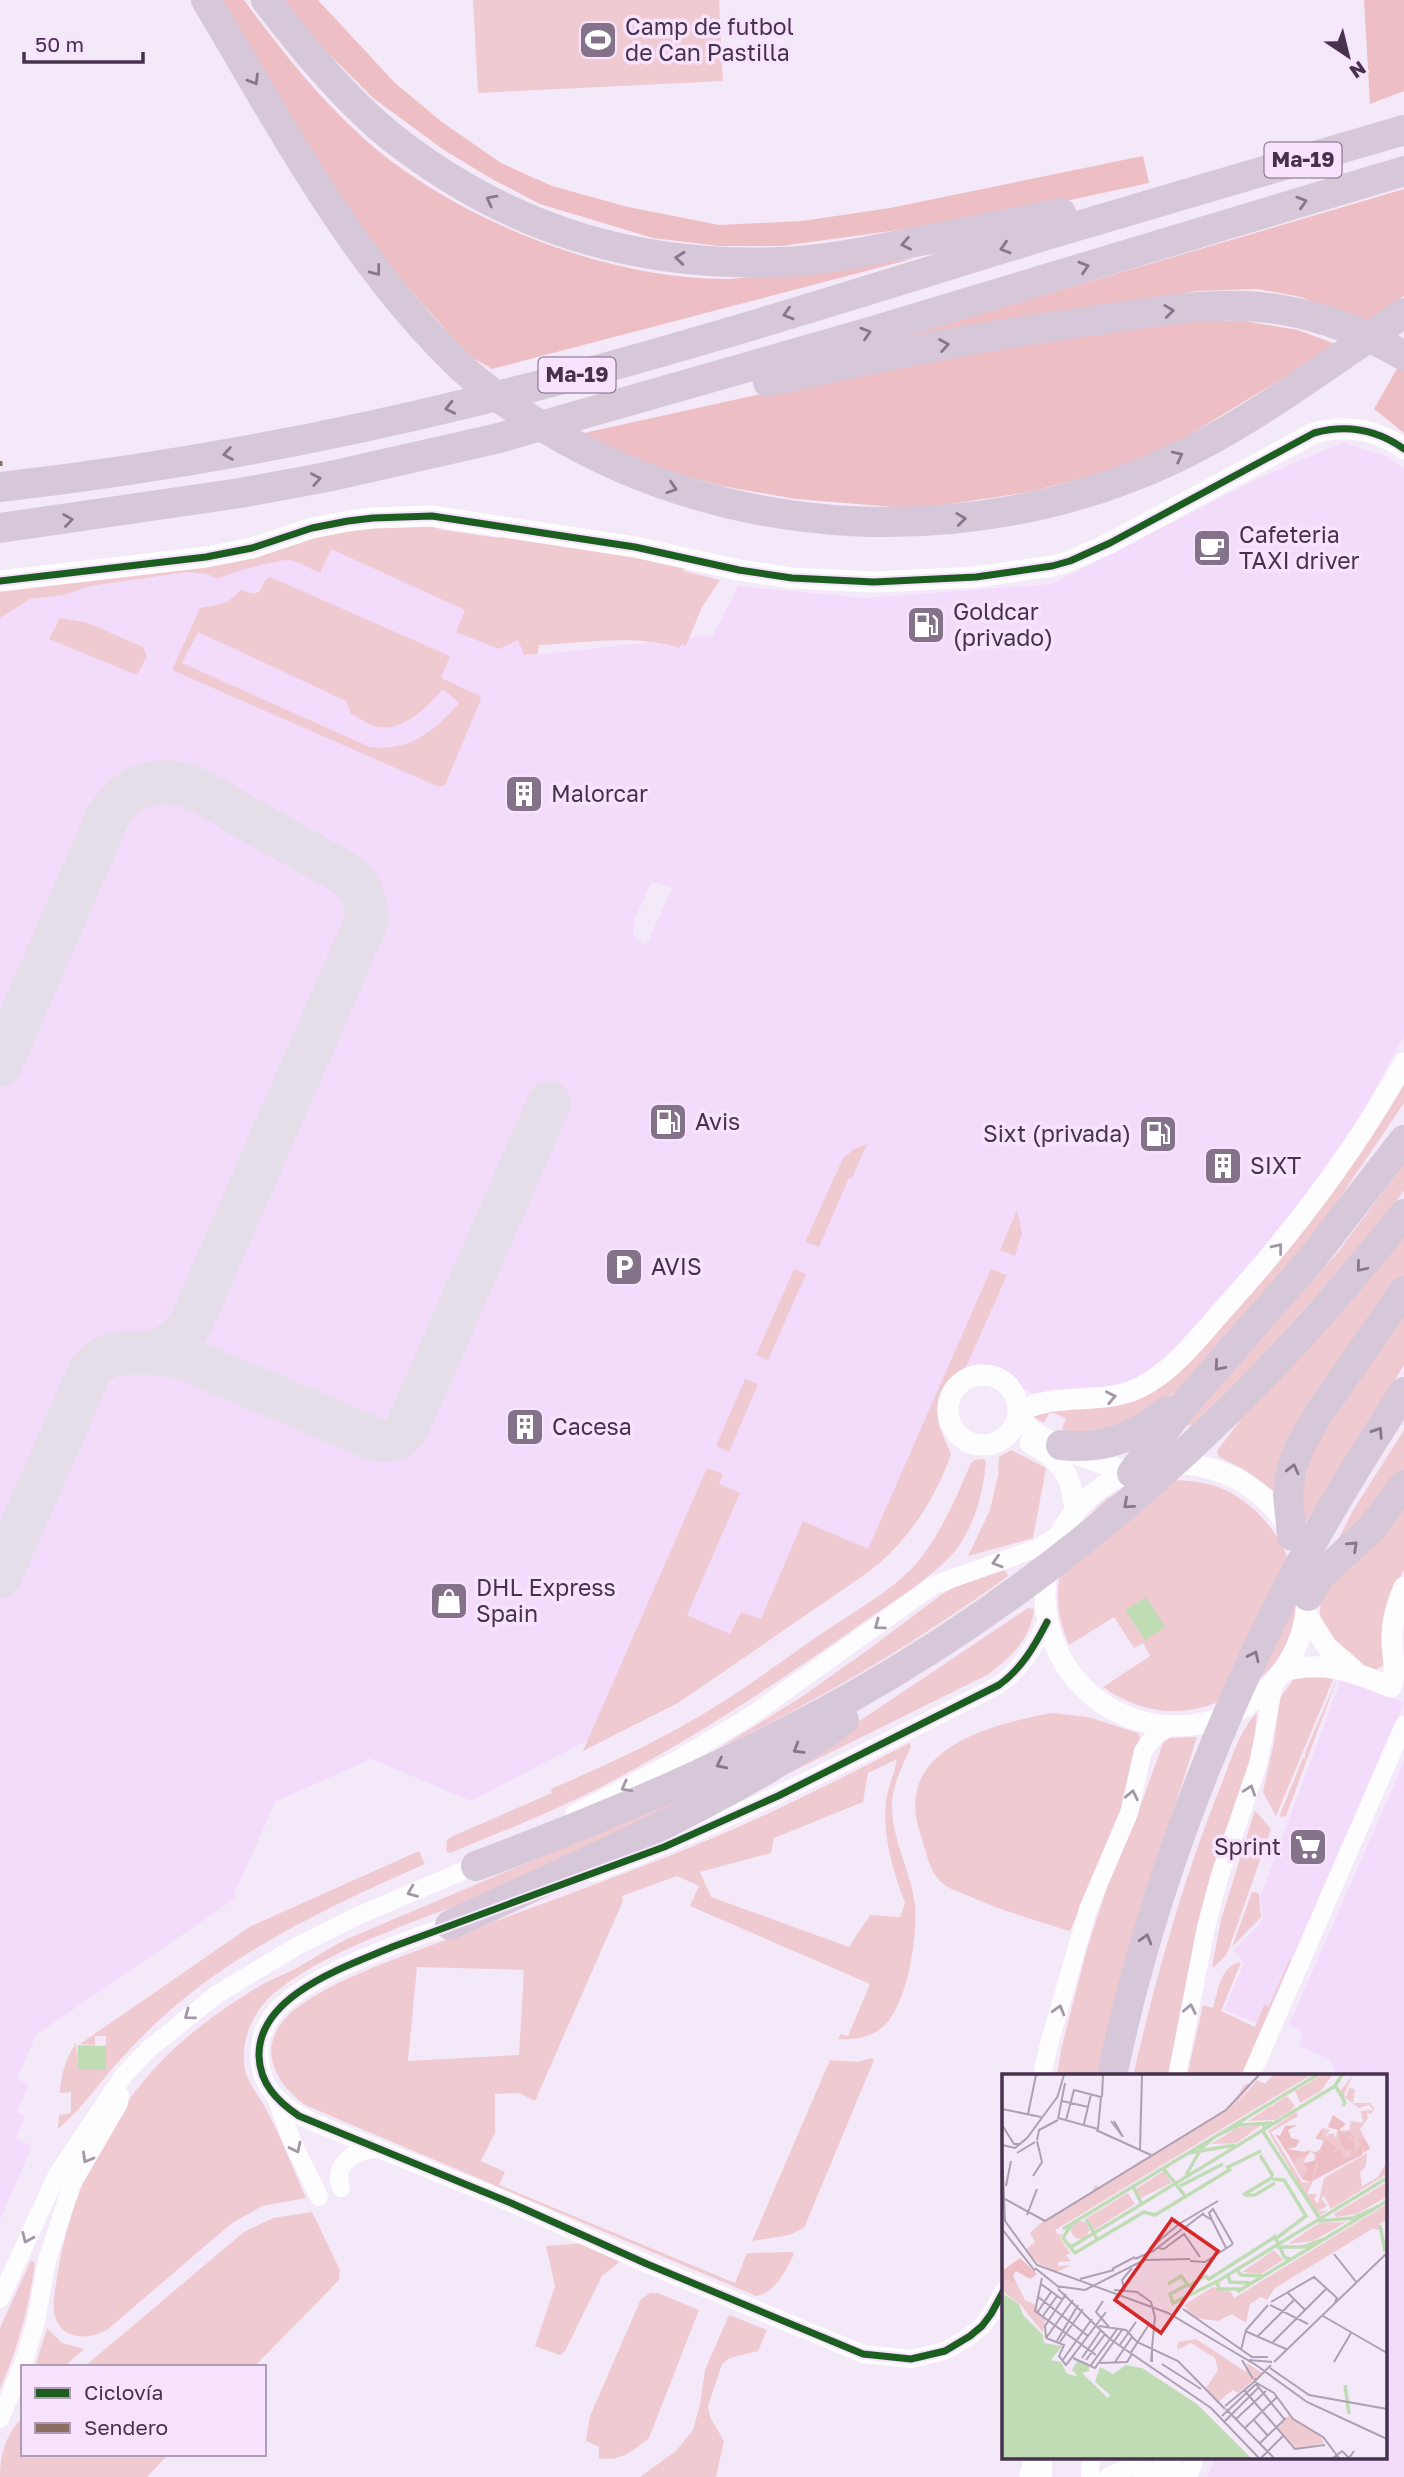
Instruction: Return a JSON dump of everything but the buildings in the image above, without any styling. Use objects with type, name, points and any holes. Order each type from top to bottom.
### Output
[{"type":"highway","points":[[206,0],[322,194],[353,240],[396,295],[460,365],[512,408],[608,464],[694,495],[793,516],[906,523],[934,522],[1018,510],[1063,499],[1132,476],[1201,444],[1289,391],[1404,313]]},
{"type":"highway","points":[[266,0],[342,91],[402,146],[467,188],[510,210],[552,229],[602,245],[649,255],[715,262],[782,262],[862,252],[1116,202],[1141,206]]},
{"type":"highway","name":"Ma-19","points":[[0,487],[192,460],[291,442],[478,401],[709,337],[1141,206],[1404,130]]},
{"type":"highway","name":"Ma-19","points":[[0,528],[153,508],[327,477],[499,438],[636,401],[1404,171]]},
{"type":"highway","points":[[636,401],[703,397],[881,356],[1191,308],[1245,306],[1328,321],[1363,334],[1404,356]]},
{"type":"highway","points":[[1132,1473],[1197,1390],[1310,1261],[1404,1141]]},
{"type":"highway","points":[[475,1866],[587,1824],[693,1778],[849,1698],[1019,1589],[1110,1519],[1198,1442],[1337,1296],[1404,1214]]},
{"type":"highway","points":[[1306,1535],[1289,1495],[1291,1471],[1299,1448],[1319,1413],[1404,1291]]},
{"type":"highway","points":[[1061,1445],[1101,1446],[1119,1441],[1146,1426],[1197,1390]]},
{"type":"highway","points":[[1113,2074],[1157,1903],[1189,1809],[1239,1689],[1306,1535],[1404,1392]]},
{"type":"highway","points":[[1307,1606],[1321,1575],[1371,1529],[1404,1485]]},
{"type":"highway","points":[[450,1925],[609,1852],[746,1781],[838,1725],[951,1635]]},
{"type":"street","points":[[0,581],[213,556],[252,548],[312,528],[348,521],[432,516],[621,545],[739,570],[792,578],[874,582],[976,577],[1070,561],[1110,543],[1314,433],[1341,427],[1369,430],[1404,449]]},
{"type":"street","points":[[1075,1512],[1072,1487],[1061,1466],[1045,1451],[1022,1438],[1009,1437],[982,1445],[964,1439],[951,1423],[949,1405],[957,1388],[972,1377],[989,1376],[997,1378],[1021,1395],[1043,1402],[1097,1399],[1121,1395],[1149,1382],[1170,1367],[1267,1261],[1303,1217],[1362,1132],[1404,1063]]},
{"type":"street","points":[[1001,1440],[1013,1428],[1018,1415],[1015,1396],[1009,1387]]},
{"type":"street","points":[[1018,1415],[1043,1402]]},
{"type":"street","points":[[1018,1415],[1029,1428],[1061,1445],[1097,1462],[1132,1473]]},
{"type":"street","points":[[1177,1464],[1208,1469],[1251,1490],[1306,1535],[1304,1565],[1307,1606],[1296,1651],[1279,1676],[1256,1698],[1225,1714],[1175,1724],[1130,1716],[1095,1698],[1067,1668],[1058,1651],[1047,1622],[1044,1571],[1052,1546],[1075,1512],[1095,1492],[1132,1473],[1161,1465],[1177,1464]]},
{"type":"street","points":[[0,2299],[57,2175],[124,2075],[187,2016],[286,1952],[355,1917],[475,1866],[675,1761],[749,1717],[934,1585],[1035,1549],[1059,1535]]},
{"type":"street","points":[[1398,1690],[1391,1638],[1393,1619],[1404,1587]]},
{"type":"street","points":[[1307,1606],[1327,1647],[1362,1675]]},
{"type":"street","points":[[319,2197],[261,2070],[259,2050],[265,2027],[280,2006],[351,1964],[664,1847],[778,1796],[999,1685],[1028,1657],[1047,1622]]},
{"type":"street","points":[[1279,1676],[1310,1665],[1362,1675],[1398,1690]]},
{"type":"street","points":[[1177,2074],[1206,1927],[1219,1878],[1254,1777],[1279,1676]]},
{"type":"street","points":[[1042,2074],[1088,1909],[1129,1813],[1143,1751],[1154,1737],[1175,1724]]},
{"type":"street","points":[[1252,2074],[1404,1725]]},
{"type":"street","points":[[23,2365],[35,2326],[47,2260],[72,2184],[119,2103],[124,2075]]},
{"type":"street","points":[[276,2098],[299,2116],[511,2203],[647,2264],[863,2354],[911,2359],[945,2351],[982,2326],[1002,2294]]},
{"type":"street","points":[[341,2189],[339,2175],[345,2162],[357,2152],[376,2149]]},
{"type":"street","points":[[0,2419],[21,2369]]},
{"type":"street","points":[[1028,2477],[1032,2460]]},
{"type":"street","points":[[1108,2477],[1129,2467],[1156,2468],[1187,2477],[1194,2460]]},
{"type":"shaded area","points":[[218,0],[244,0],[285,54],[329,105],[398,166],[439,193],[532,239],[632,269],[681,277],[735,279],[912,259],[492,369],[468,355],[367,241]]},
{"type":"shaded area","points":[[284,0],[318,0],[395,83],[442,122],[501,163],[552,186],[628,207],[719,225],[802,221],[890,208],[1143,156],[1149,183],[987,218],[781,246],[718,246],[653,238],[540,204],[444,150],[373,98],[319,44]]},
{"type":"shaded area","name":"Camp de futbol de Can Pastilla","points":[[473,0],[719,0],[723,81],[478,93]]},
{"type":"shaded area","points":[[1364,0],[1404,0],[1404,91],[1370,104]]},
{"type":"shaded area","points":[[1404,189],[1404,296],[1364,324],[1301,297],[1257,289],[1197,291],[861,349]]},
{"type":"shaded area","points":[[1194,321],[1244,321],[1298,330],[1338,345],[1164,450],[1111,471],[1029,492],[918,509],[796,499],[722,486],[644,465],[584,433],[946,353]]},
{"type":"shaded area","points":[[1398,367],[1404,371],[1404,433],[1374,409]]},
{"type":"shaded area","points":[[1343,442],[1389,457],[1404,469],[1404,1036],[1350,1136],[1285,1226],[1164,1362],[1128,1384],[1091,1392],[1031,1393],[978,1362],[928,1432],[895,1520],[831,1591],[667,1699],[471,1801],[369,1758],[276,1801],[234,1894],[236,1898],[36,2035],[17,2079],[29,2084],[17,2112],[25,2116],[16,2139],[32,2146],[0,2220],[0,594],[422,528],[571,548],[525,656],[713,635],[738,586],[865,598],[1052,584],[1257,479]],"holes":[[[652,882],[672,888],[646,946],[633,935],[635,918]]]},
{"type":"shaded area","points":[[427,525],[499,538],[501,532],[685,566],[684,571],[720,580],[702,607],[686,646],[682,644],[679,648],[646,641],[610,640],[539,645],[538,654],[524,655],[518,640],[499,649],[456,632],[465,610],[331,549],[320,573],[288,560],[252,567],[217,579],[207,574],[187,572],[90,586],[64,595],[30,599],[0,618],[0,589],[352,529]]},
{"type":"shaded area","points":[[270,577],[450,656],[441,678],[480,696],[481,699],[445,785],[439,787],[172,670],[200,608],[227,601],[240,590],[254,594],[261,590],[264,581]],"holes":[[[198,632],[346,701],[351,714],[371,725],[382,727],[392,727],[412,718],[443,689],[459,703],[431,731],[409,743],[384,748],[370,747],[182,663]]]},
{"type":"shaded area","points":[[60,618],[88,623],[143,647],[147,656],[138,673],[134,674],[49,639]]},
{"type":"shaded area","points":[[1404,1080],[1404,1103],[1335,1205],[1289,1266],[1191,1380],[1130,1427],[1077,1433],[1062,1429],[1066,1418],[1053,1413],[1049,1413],[1044,1423],[1034,1417],[1035,1413],[1095,1408],[1148,1393]]},
{"type":"shaded area","points":[[867,1144],[819,1247],[805,1242],[843,1158],[854,1149]]},
{"type":"shaded area","points":[[1404,1164],[1404,1191],[1361,1246],[1262,1356],[1192,1425],[1187,1426],[1338,1252]]},
{"type":"shaded area","points":[[1017,1210],[1022,1233],[1015,1256],[1000,1250]]},
{"type":"shaded area","points":[[1404,1236],[1404,1278],[1275,1492],[1245,1470],[1219,1457],[1217,1451],[1242,1418]]},
{"type":"shaded area","points":[[794,1269],[806,1274],[768,1360],[756,1355]]},
{"type":"shaded area","points":[[991,1269],[1007,1275],[966,1367],[945,1385],[938,1400],[939,1426],[951,1454],[937,1487],[908,1533],[870,1571],[678,1703],[583,1751],[707,1468],[723,1474],[719,1484],[740,1493],[687,1615],[730,1634],[741,1612],[761,1619],[803,1521],[868,1549]]},
{"type":"shaded area","points":[[1404,1310],[1404,1365],[1306,1522],[1302,1521],[1302,1485],[1310,1451]]},
{"type":"shaded area","points":[[745,1379],[758,1384],[729,1452],[716,1446]]},
{"type":"shaded area","points":[[1404,1430],[1404,1471],[1391,1492],[1335,1546],[1352,1512]]},
{"type":"shaded area","points":[[1011,1450],[1046,1468],[1033,1538],[968,1556],[990,1510],[998,1476],[999,1457]]},
{"type":"shaded area","points":[[984,1459],[986,1462],[981,1495],[964,1537],[949,1558],[911,1589],[764,1690],[635,1769],[545,1813],[450,1853],[446,1851],[447,1840],[453,1836],[552,1793],[551,1789],[644,1746],[698,1717],[883,1593],[924,1554],[947,1516],[971,1463]]},
{"type":"shaded area","points":[[1165,1480],[1216,1486],[1243,1501],[1261,1516],[1286,1555],[1296,1599],[1294,1622],[1286,1645],[1268,1671],[1249,1686],[1225,1699],[1190,1710],[1172,1711],[1137,1705],[1103,1687],[1150,1656],[1143,1643],[1134,1648],[1114,1617],[1069,1645],[1058,1605],[1059,1579],[1068,1551],[1093,1512],[1119,1492]]},
{"type":"shaded area","points":[[1404,1506],[1404,1569],[1391,1599],[1384,1665],[1375,1670],[1351,1658],[1331,1639],[1321,1620],[1321,1599],[1323,1591]]},
{"type":"shaded area","points":[[1005,1570],[1008,1576],[1003,1580],[900,1649],[793,1711],[719,1748],[800,1698],[941,1595],[955,1587]]},
{"type":"shaded area","points":[[1146,1597],[1165,1627],[1145,1640],[1125,1610]]},
{"type":"shaded area","points":[[1028,1608],[1034,1609],[1024,1639],[1004,1662],[987,1675],[777,1779],[846,1730]]},
{"type":"shaded area","points":[[1298,1673],[1335,1675],[1276,1816],[1263,1792],[1280,1698]]},
{"type":"shaded area","points":[[1338,1676],[1286,1816],[1279,1817],[1305,1758]]},
{"type":"shaded area","points":[[1342,1677],[1404,1703],[1265,2027],[1224,2010],[1244,1963],[1233,1951],[1260,1924],[1263,1917],[1260,1897]]},
{"type":"shaded area","points":[[1052,1713],[1088,1717],[1138,1733],[1140,1738],[1118,1819],[1070,1931],[990,1905],[943,1884],[933,1872],[928,1859],[915,1804],[920,1780],[933,1761],[953,1746],[1002,1725]]},
{"type":"shaded area","points":[[1257,1713],[1251,1761],[1198,1944],[1168,2074],[1133,2074],[1161,1965],[1194,1856],[1236,1747]]},
{"type":"shaded area","points":[[1197,1737],[1155,1868],[1099,2074],[1057,2074],[1087,1949],[1112,1872],[1132,1829],[1165,1738]]},
{"type":"shaded area","points":[[909,1743],[911,1746],[896,1783],[892,1806],[895,1831],[913,1892],[915,1935],[909,1972],[897,2007],[889,2021],[879,2030],[860,2038],[838,2039],[841,2034],[848,2036],[870,1984],[690,1906],[699,1886],[677,1876],[622,1896],[623,1901],[535,2101],[519,2093],[495,2094],[495,2133],[481,2161],[505,2172],[499,2185],[735,2283],[747,2253],[792,2252],[794,2254],[780,2280],[763,2294],[756,2296],[305,2105],[279,2077],[271,2055],[276,2032],[284,2020],[314,1996],[402,1956],[700,1844],[790,1803]],"holes":[[[897,1759],[885,1814],[889,1853],[905,1903],[900,1917],[870,1915],[849,1947],[711,1897],[700,1872],[771,1853],[774,1838],[863,1802],[868,1773]],[[417,1967],[524,1970],[519,2055],[408,2061]]]},
{"type":"shaded area","points":[[1404,1762],[1404,2477],[1207,2477],[1215,2460],[1386,2460],[1386,2074],[1335,2074],[1330,2059],[1299,2046],[1303,2033],[1289,2025]]},
{"type":"shaded area","points":[[732,1776],[498,1889],[355,1945],[301,1974],[278,1990],[261,2007],[249,2028],[244,2065],[306,2198],[262,2206],[232,2223],[107,2330],[82,2336],[66,2332],[60,2327],[54,2314],[54,2300],[62,2250],[69,2222],[90,2166],[118,2115],[135,2091],[192,2033],[248,1993],[347,1939]]},
{"type":"shaded area","points":[[1255,1810],[1271,1829],[1227,1954],[1214,1967],[1212,1966],[1221,1920]]},
{"type":"shaded area","points":[[419,1851],[425,1864],[290,1929],[196,1989],[139,2040],[80,2108],[58,2129],[59,2115],[71,2113],[71,2092],[60,2093],[65,2066],[76,2043],[78,2070],[105,2070],[106,2036],[95,2036],[95,2045],[80,2044],[251,1926]]},
{"type":"shaded area","points":[[1252,1892],[1259,1893],[1261,1917],[1232,1947]]},
{"type":"shaded area","points":[[1290,1958],[1242,2074],[1187,2074],[1203,2005],[1213,2008],[1221,1980],[1228,1968],[1241,1962],[1221,2011],[1255,2027],[1264,2005],[1269,2006]]},
{"type":"shaded area","points":[[78,2045],[106,2046],[106,2070],[77,2070]]},
{"type":"shaded area","points":[[872,2058],[874,2060],[804,2228],[789,2235],[752,2241],[830,2060],[858,2062]]},
{"type":"shaded area","points":[[312,2212],[340,2270],[339,2280],[256,2365],[86,2365],[244,2232],[273,2218]]},
{"type":"shaded area","points":[[586,2243],[624,2258],[602,2276],[565,2351],[560,2355],[535,2346],[555,2286],[546,2246]]},
{"type":"shaded area","points":[[31,2260],[35,2263],[30,2296],[12,2359],[0,2389],[0,2328]]},
{"type":"shaded area","points":[[650,2293],[658,2293],[699,2310],[649,2438],[620,2457],[599,2458],[599,2447],[586,2441],[590,2416],[641,2299]]},
{"type":"shaded area","points":[[729,2315],[767,2330],[758,2351],[730,2358],[722,2364],[708,2406],[710,2417],[724,2441],[716,2477],[640,2477],[676,2451],[693,2430],[705,2370]]},
{"type":"shaded area","points":[[47,2328],[62,2343],[84,2349],[66,2365],[36,2365]]},
{"type":"shaded area","points":[[21,2420],[21,2456],[167,2456],[147,2477],[0,2477],[5,2445]]},
{"type":"taxiway","points":[[0,1065],[108,816],[125,796],[139,787],[156,782],[176,783],[208,795],[341,871],[358,887],[366,907],[366,922],[192,1321],[174,1342],[150,1353]]},
{"type":"taxiway","points":[[0,1576],[90,1371],[113,1354],[156,1353],[181,1357],[377,1440],[391,1440],[402,1434],[408,1426],[549,1103]]},
{"type":"marked path","points":[[0,461],[0,466]]},
{"type":"cycle path","points":[[0,581],[206,557],[252,548],[312,528],[348,521],[432,516],[635,547],[739,570],[792,578],[874,582],[976,577],[1070,561],[1110,543],[1314,433],[1338,429],[1361,430],[1383,437],[1404,449]]},
{"type":"cycle path","points":[[1002,2294],[982,2326],[945,2351],[911,2359],[863,2354],[647,2264],[511,2203],[299,2116],[271,2091],[263,2075],[259,2056],[262,2035],[273,2016],[288,2000],[329,1974],[392,1947],[664,1847],[778,1796],[999,1685],[1027,1657],[1047,1622]]},
{"type":"place","name":"Camp de futbol de Can Pastilla","points":[[598,40]]},
{"type":"place","name":"Cafeteria TAXI driver","points":[[1212,548]]},
{"type":"place","name":"Goldcar (privado)","points":[[926,625]]},
{"type":"place","name":"Malorcar","points":[[524,794]]},
{"type":"place","name":"Avis","points":[[668,1122]]},
{"type":"place","name":"Sixt (privada)","points":[[1158,1134]]},
{"type":"place","name":"SIXT","points":[[1223,1166]]},
{"type":"place","name":"AVIS","points":[[624,1267]]},
{"type":"place","name":"Cacesa","points":[[525,1427]]},
{"type":"place","name":"DHL Express Spain","points":[[449,1601]]},
{"type":"place","name":"Sprint","points":[[1308,1847]]}]
